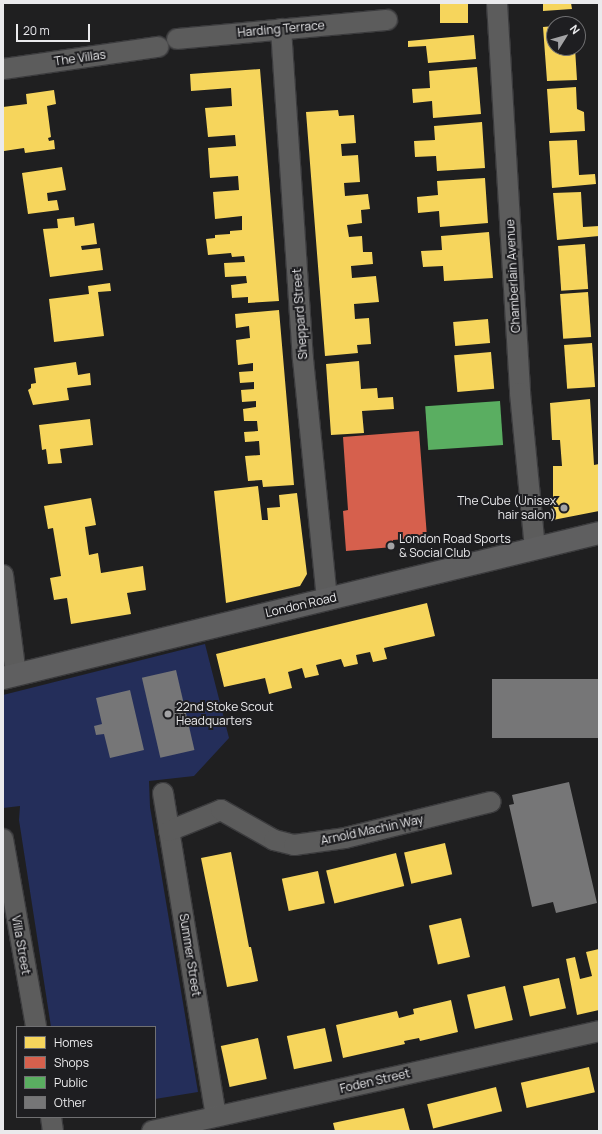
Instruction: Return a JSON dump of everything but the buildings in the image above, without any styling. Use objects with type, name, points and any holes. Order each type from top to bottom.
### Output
[{"type":"main road","name":"London Road","points":[[10,677],[599,533]]},
{"type":"street","name":"Chamberlain Avenue","points":[[497,3],[520,393],[535,548]]},
{"type":"street","name":"Harding Terrace","points":[[176,40],[387,20]]},
{"type":"street","name":"Sheppard Street","points":[[281,29],[303,359],[327,600]]},
{"type":"street","name":"The Villas","points":[[3,69],[158,47]]},
{"type":"street","points":[[3,575],[10,677]]},
{"type":"street","name":"Summer Street","points":[[163,793],[216,1116]]},
{"type":"street","name":"Arnold Machin Way","points":[[169,831],[221,810],[274,840],[294,846],[345,838],[491,802]]},
{"type":"street","name":"Villa Street","points":[[3,839],[36,1026]]},
{"type":"street","name":"Foden Street","points":[[152,1131],[599,1031]]},
{"type":"street","points":[[51,1118],[54,1131]]},
{"type":"shaded area","points":[[205,644],[229,738],[194,776],[149,781],[150,807],[198,1092],[156,1099],[156,1026],[51,1026],[19,820],[20,806],[3,808],[3,695]]},
{"type":"place","name":"The Cube (Unisex hair salon)","points":[[564,508]]},
{"type":"place","name":"London Road Sports & Social Club","points":[[391,546]]},
{"type":"place","name":"22nd Stoke Scout Headquarters","points":[[168,714]]}]
